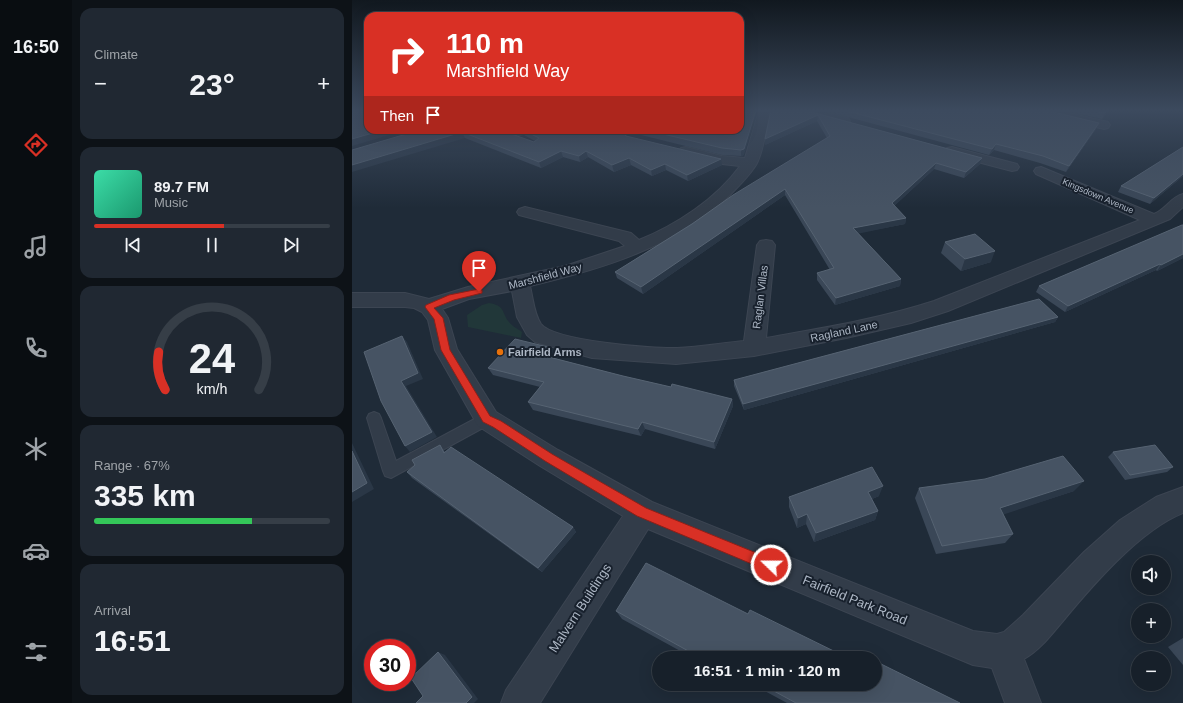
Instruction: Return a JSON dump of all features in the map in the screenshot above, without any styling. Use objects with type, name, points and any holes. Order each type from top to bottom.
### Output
[{"type":"street","name":"Marshfield Way","points":[[429,307],[452,297],[520,283],[578,268],[637,247],[685,222],[711,204],[734,183],[750,162],[758,143]]},
{"type":"street","points":[[671,147],[722,160],[750,162]]},
{"type":"street","points":[[940,148],[989,167],[1012,167]]},
{"type":"street","name":"Kingsdown Avenue","points":[[1041,171],[1165,220]]},
{"type":"street","name":"Ragland Lane","points":[[520,283],[527,317],[534,330],[543,337],[592,350],[676,356],[754,348],[846,331],[911,316],[1165,220],[1183,199]]},
{"type":"street","points":[[526,212],[625,237],[637,247]]},
{"type":"street","name":"Raglan Villas","points":[[754,348],[766,245]]},
{"type":"street","points":[[352,300],[405,300],[419,302],[429,307]]},
{"type":"street","name":"Fairfield Park Road","points":[[429,307],[438,318],[440,332],[446,350],[487,419],[549,458],[642,512],[973,648],[1003,651]]},
{"type":"street","points":[[1023,703],[1003,651],[1020,641],[1088,568],[1142,520],[1176,501],[1183,500]]},
{"type":"street","name":"Malvern Buildings","points":[[519,703],[642,512]]},
{"type":"lane","points":[[374,418],[391,471],[487,419]]},
{"type":"green space","points":[[489,303],[501,308],[510,323],[522,332],[521,338],[468,327],[467,315],[482,305]]},
{"type":"building","points":[[376,143],[426,143],[352,165],[352,150]]},
{"type":"building","points":[[490,143],[654,143],[721,159],[687,175],[665,164],[651,170],[629,158],[612,165],[586,151],[579,156],[561,151],[539,162]]},
{"type":"building","points":[[700,143],[746,143],[744,149],[741,150],[722,148]]},
{"type":"building","points":[[819,143],[926,143],[982,158],[966,172],[936,163],[892,203],[906,218],[853,228],[901,279],[836,298],[817,273],[834,268],[785,189],[641,287],[615,272],[692,224],[733,195]]},
{"type":"building","points":[[968,143],[1085,143],[1069,166],[1043,156],[996,144],[992,149]]},
{"type":"building","points":[[1183,147],[1183,174],[1154,198],[1121,186]]},
{"type":"building","points":[[1182,225],[1183,254],[1068,306],[1039,286]]},
{"type":"building","points":[[975,234],[995,251],[965,259],[945,242]]},
{"type":"building","points":[[1039,299],[1058,317],[743,404],[734,380]]},
{"type":"building","points":[[402,336],[418,373],[401,381],[432,432],[405,446],[381,401],[364,352]]},
{"type":"building","points":[[515,339],[548,347],[541,355],[623,376],[671,387],[672,384],[732,399],[714,442],[642,422],[638,429],[528,402],[544,382],[488,368]]},
{"type":"building","points":[[440,445],[444,453],[451,447],[573,527],[538,568],[407,472],[415,465],[412,460]]},
{"type":"building","points":[[1155,445],[1173,467],[1130,475],[1113,452]]},
{"type":"building","points":[[352,451],[367,483],[352,492]]},
{"type":"building","points":[[1063,456],[1084,481],[1000,508],[1013,534],[942,546],[919,488],[985,479]]},
{"type":"building","points":[[872,467],[883,486],[868,492],[878,511],[816,533],[807,514],[798,518],[789,497]]},
{"type":"building","points":[[646,563],[748,614],[750,610],[834,651],[688,651],[616,611]]},
{"type":"building","points":[[438,652],[472,697],[466,703],[416,703],[423,696],[416,686],[416,673]]},
{"type":"building","points":[[882,664],[960,703],[796,703],[774,691],[882,691]]},
{"type":"place","name":"Fairfield Arms","points":[[500,352]]},
{"type":"route","points":[[479,292],[452,297],[429,307],[438,318],[440,332],[446,350],[471,395],[487,419],[549,458],[642,512],[771,565]]}]
